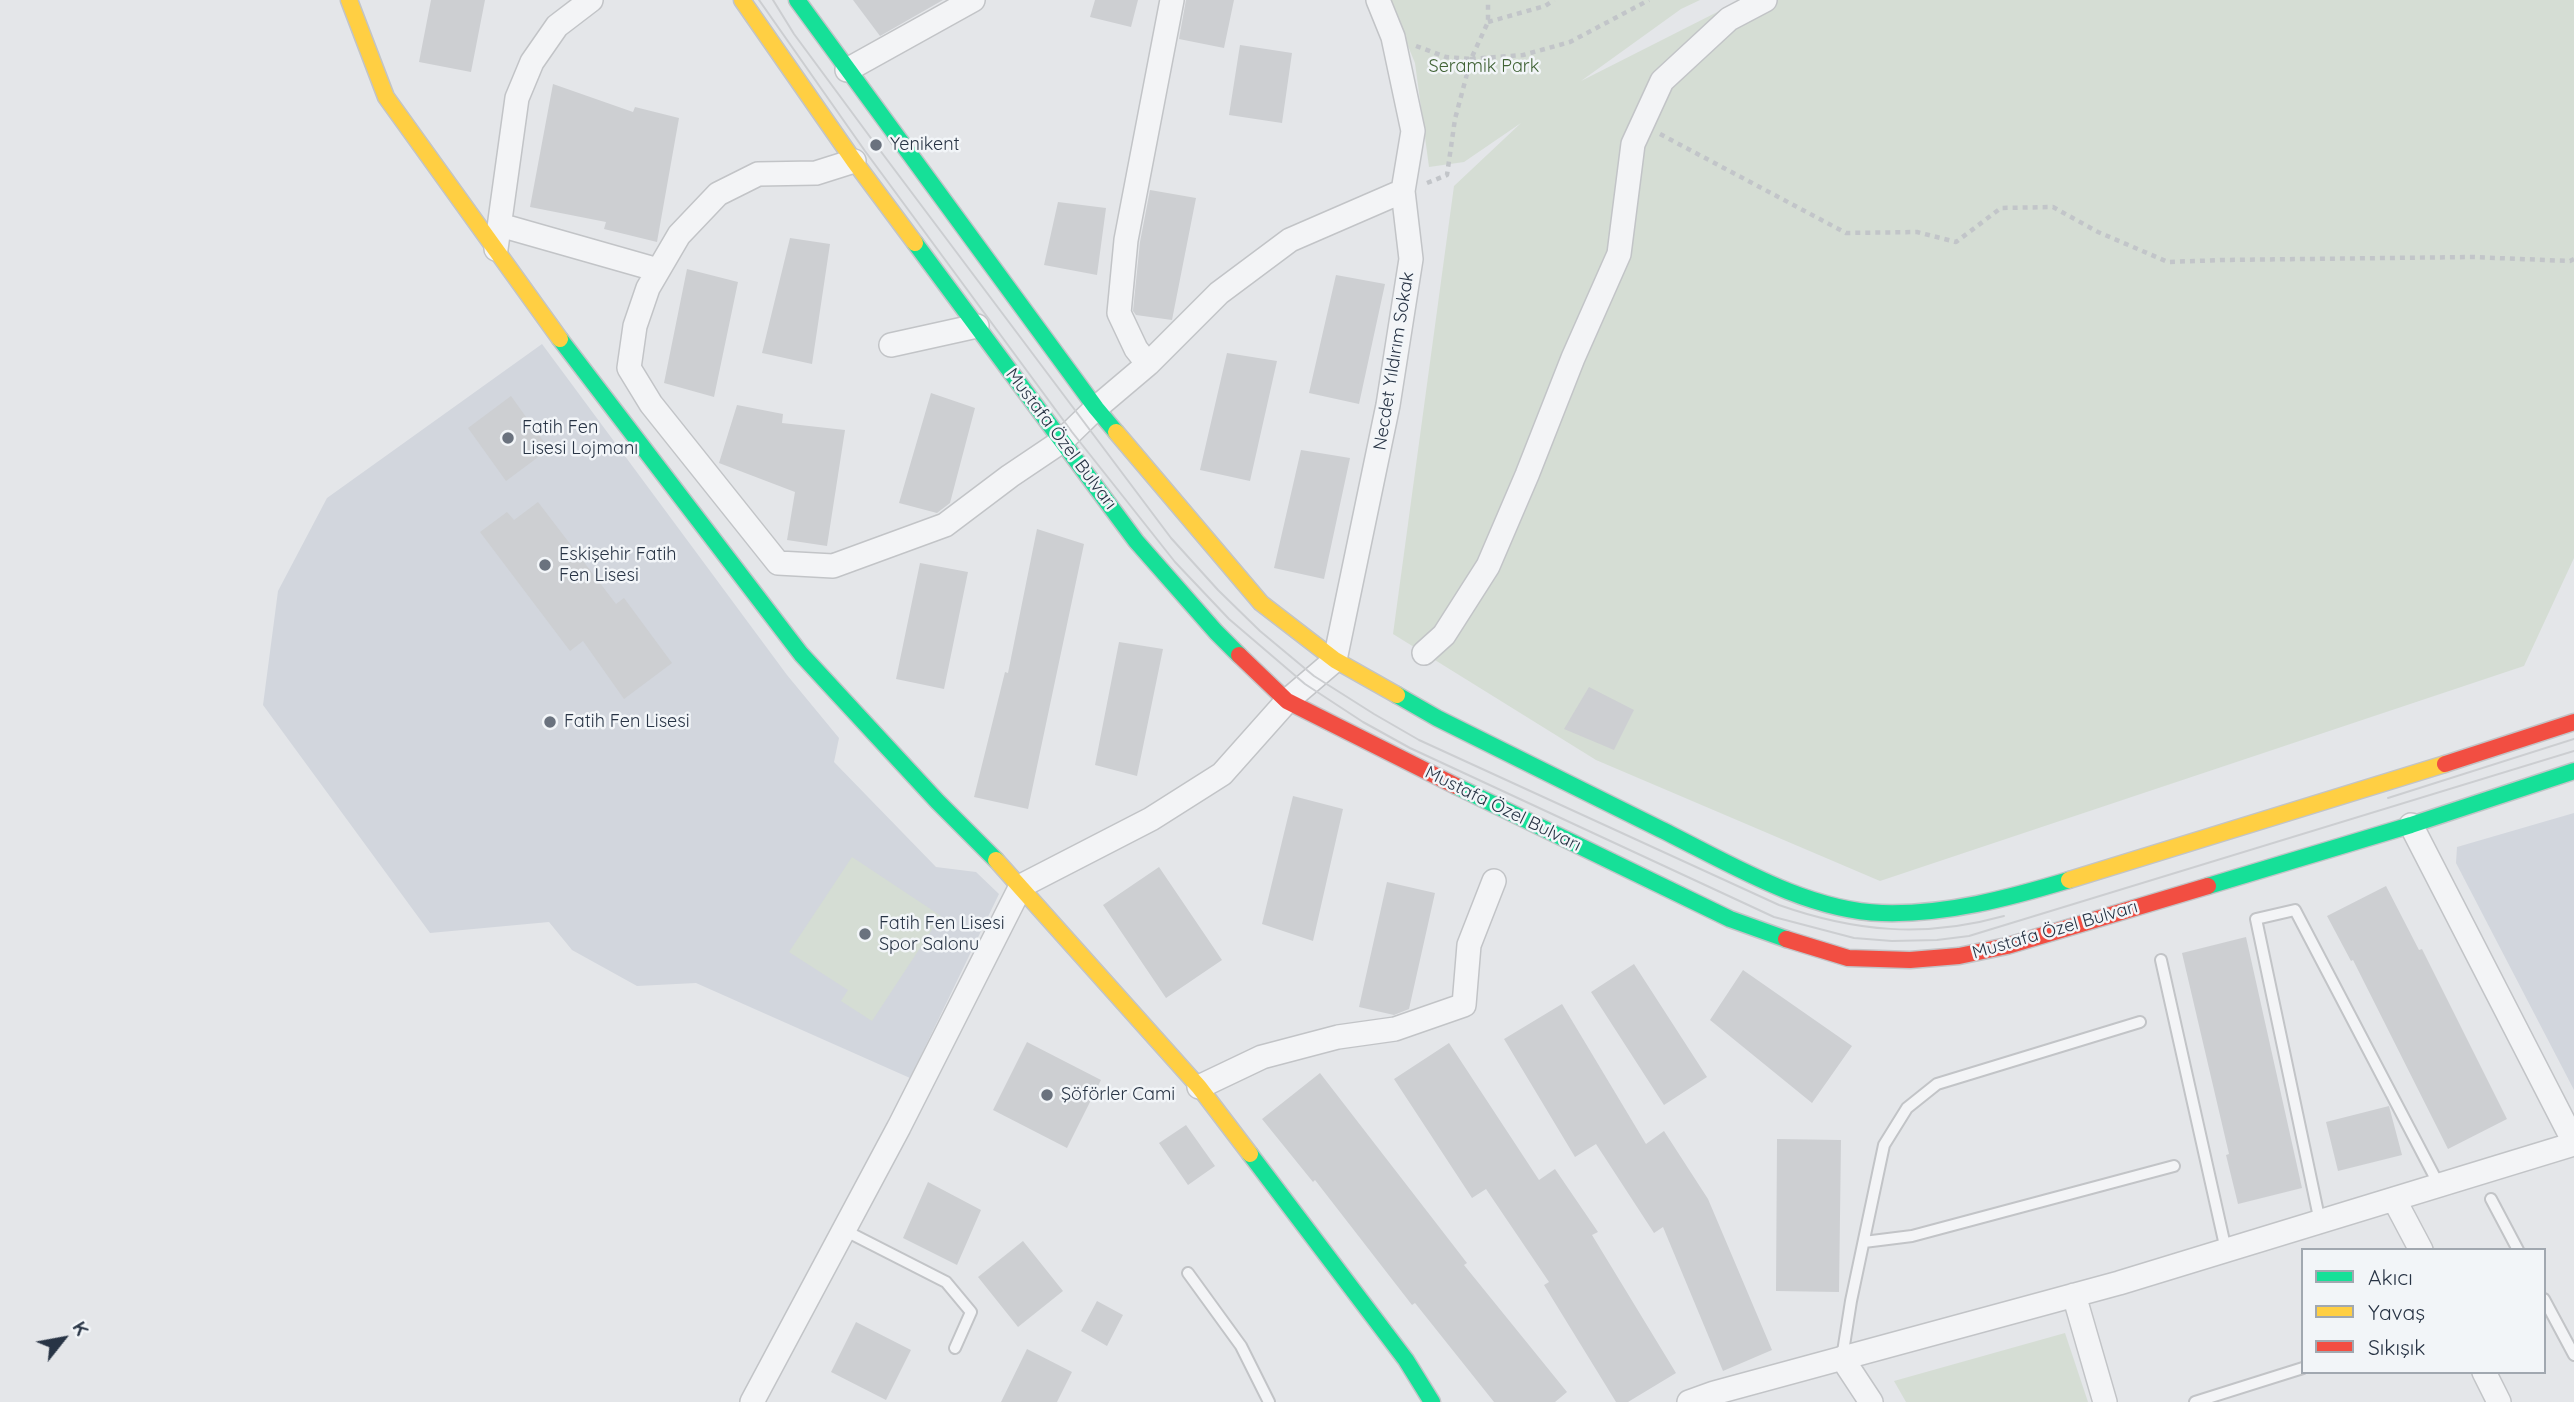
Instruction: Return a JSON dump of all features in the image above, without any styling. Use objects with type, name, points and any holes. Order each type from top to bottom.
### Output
[{"type":"main road","points":[[349,0],[386,97],[638,445],[801,654],[937,801],[1021,886],[1199,1087],[1406,1360],[1432,1402]]},
{"type":"main road","name":"Mustafa Özel Bulvarı","points":[[742,0],[854,162],[1136,541],[1216,632],[1287,701],[1371,745],[1730,919],[1848,958],[1910,960],[1959,957],[2007,946],[2411,825],[2574,771]]},
{"type":"main road","points":[[797,0],[1096,408],[1261,603],[1335,660],[1437,718],[1740,869],[1817,902],[1880,913],[1937,911],[2023,894],[2336,799],[2574,722]]},
{"type":"street","points":[[496,249],[517,98],[532,62],[556,26],[591,0]]},
{"type":"street","points":[[847,70],[973,0]]},
{"type":"street","points":[[1148,365],[1136,349],[1119,313],[1126,240],[1172,0]]},
{"type":"street","name":"Necdet Yıldırım Sokak","points":[[1335,660],[1388,405],[1411,258],[1403,191],[1413,131],[1392,37],[1378,0]]},
{"type":"street","points":[[1424,653],[1444,635],[1488,566],[1573,358],[1619,254],[1633,144],[1662,81],[1729,19],[1765,0]]},
{"type":"street","points":[[854,162],[816,173],[758,174],[718,194],[680,234],[648,288],[635,326],[629,368],[651,404],[778,563],[833,566],[945,525],[1062,441],[1096,408],[1148,365],[1219,293],[1290,240],[1403,191]]},
{"type":"street","points":[[500,225],[659,270]]},
{"type":"street","points":[[891,345],[977,326]]},
{"type":"street","points":[[752,1402],[1021,886],[1151,819],[1222,774],[1287,701],[1335,660]]},
{"type":"street","points":[[1689,1402],[1746,1394],[1842,1358],[2074,1295],[2574,1143],[2411,825]]},
{"type":"street","points":[[1199,1087],[1262,1057],[1338,1037],[1395,1029],[1464,1004],[1469,945],[1494,881]]},
{"type":"street","points":[[2394,1199],[2420,1248]]},
{"type":"street","points":[[2074,1295],[2105,1402]]},
{"type":"street","points":[[1842,1358],[1871,1402]]},
{"type":"street","points":[[2485,1374],[2499,1402]]},
{"type":"lane","points":[[2320,1222],[2256,919],[2295,909],[2440,1185]]},
{"type":"lane","points":[[2161,960],[2226,1250]]},
{"type":"lane","points":[[1842,1358],[1884,1145],[1898,1120],[1921,1095],[1937,1084],[2140,1022]]},
{"type":"lane","points":[[1864,1242],[1912,1236],[2175,1166]]},
{"type":"lane","points":[[2491,1199],[2517,1248]]},
{"type":"lane","points":[[844,1230],[946,1282],[971,1312],[955,1348]]},
{"type":"lane","points":[[1188,1273],[1241,1346],[1269,1402]]},
{"type":"lane","points":[[2546,1303],[2574,1355]]},
{"type":"lane","points":[[2195,1402],[2301,1369]]},
{"type":"path","points":[[1403,191],[1447,175],[1455,118],[1471,60],[1488,22],[1488,0]]},
{"type":"path","points":[[1488,22],[1545,6],[1554,0]]},
{"type":"path","points":[[1392,37],[1446,57],[1471,60],[1523,55],[1570,42],[1649,0]]},
{"type":"path","points":[[1642,125],[1846,233],[1917,232],[1956,242],[2001,208],[2053,207],[2098,232],[2168,262],[2472,257],[2574,259]]},
{"type":"shaded area","name":"Fatih Fen Lisesi","points":[[542,344],[787,675],[839,738],[834,762],[936,867],[976,872],[999,894],[910,1078],[696,983],[637,986],[572,950],[549,922],[430,933],[263,705],[278,591],[327,498]]},
{"type":"shaded area","points":[[2574,813],[2574,1090],[2456,863],[2457,847]]},
{"type":"green space","name":"Seramik Park","points":[[1389,0],[1700,0],[1681,9],[1581,81],[1741,0],[2574,0],[2574,558],[2524,666],[1880,881],[1596,760],[1393,634],[1454,186],[1521,123],[1464,162],[1429,167],[1415,63]]},
{"type":"green space","name":"Fatih Fen Lisesi Spor Salonu","points":[[852,857],[941,916],[872,1021],[841,1001],[848,990],[789,952]]},
{"type":"green space","points":[[2065,1333],[2088,1402],[1906,1402],[1894,1381]]},
{"type":"building","points":[[431,0],[485,0],[471,72],[419,62]]},
{"type":"building","points":[[853,0],[943,0],[880,36]]},
{"type":"building","points":[[1095,0],[1138,0],[1131,27],[1090,17]]},
{"type":"building","points":[[1186,0],[1234,0],[1224,48],[1179,39]]},
{"type":"building","points":[[1240,45],[1292,53],[1282,123],[1229,115]]},
{"type":"building","points":[[553,84],[633,112],[635,107],[679,118],[657,242],[604,229],[606,222],[530,207]]},
{"type":"building","points":[[1150,190],[1196,198],[1172,320],[1136,315],[1133,311],[1140,242]]},
{"type":"building","points":[[1058,202],[1106,208],[1097,275],[1044,265]]},
{"type":"building","points":[[790,238],[830,244],[812,364],[762,353]]},
{"type":"building","points":[[687,269],[738,282],[714,397],[664,383]]},
{"type":"building","points":[[1336,275],[1385,284],[1359,404],[1309,393]]},
{"type":"building","points":[[1227,353],[1277,361],[1250,481],[1200,470]]},
{"type":"building","points":[[931,393],[975,408],[950,503],[937,513],[899,503]]},
{"type":"building","name":"Fatih Fen Lisesi Lojmanı","points":[[511,396],[549,449],[506,481],[468,428]]},
{"type":"building","points":[[737,405],[783,414],[782,423],[845,430],[827,546],[787,540],[795,492],[719,463]]},
{"type":"building","points":[[1301,450],[1350,458],[1324,579],[1274,568]]},
{"type":"building","name":"Eskişehir Fatih Fen Lisesi","points":[[538,502],[616,604],[624,598],[672,663],[624,699],[583,641],[570,651],[480,532],[507,512],[514,520]]},
{"type":"building","points":[[1037,529],[1084,544],[1028,809],[974,797],[1005,672],[1008,673]]},
{"type":"building","points":[[920,563],[968,572],[944,689],[896,679]]},
{"type":"building","points":[[1119,642],[1163,649],[1137,776],[1095,765]]},
{"type":"building","points":[[1589,687],[1634,710],[1614,750],[1564,729]]},
{"type":"building","points":[[1293,796],[1343,809],[1313,941],[1262,924]]},
{"type":"building","points":[[1159,867],[1222,960],[1166,998],[1103,905]]},
{"type":"building","points":[[1387,882],[1435,893],[1409,1009],[1394,1015],[1359,1007]]},
{"type":"building","points":[[2386,886],[2419,950],[2422,949],[2507,1119],[2448,1149],[2353,960],[2351,961],[2327,916]]},
{"type":"building","points":[[2246,937],[2302,1188],[2238,1204],[2226,1155],[2229,1154],[2182,953]]},
{"type":"building","points":[[1634,964],[1707,1077],[1664,1105],[1591,992]]},
{"type":"building","points":[[1743,970],[1852,1046],[1812,1103],[1710,1020]]},
{"type":"building","points":[[1562,1004],[1646,1144],[1664,1131],[1708,1199],[1772,1350],[1723,1371],[1663,1227],[1654,1233],[1596,1144],[1575,1157],[1504,1039]]},
{"type":"building","name":"Şöförler Cami","points":[[1027,1042],[1101,1080],[1067,1148],[993,1110]]},
{"type":"building","points":[[1449,1043],[1539,1180],[1555,1169],[1598,1232],[1592,1235],[1676,1373],[1628,1402],[1616,1402],[1544,1285],[1549,1282],[1486,1189],[1472,1198],[1394,1079]]},
{"type":"building","points":[[1320,1073],[1467,1263],[1464,1265],[1567,1392],[1555,1402],[1494,1402],[1415,1303],[1412,1305],[1315,1180],[1313,1182],[1262,1119]]},
{"type":"building","points":[[2389,1106],[2402,1155],[2338,1171],[2326,1122]]},
{"type":"building","points":[[1186,1125],[1215,1166],[1188,1185],[1159,1143]]},
{"type":"building","points":[[1777,1139],[1841,1140],[1839,1292],[1776,1291]]},
{"type":"building","points":[[928,1182],[981,1210],[957,1265],[903,1238]]},
{"type":"building","points":[[1023,1241],[1063,1291],[1018,1327],[978,1277]]},
{"type":"building","points":[[1097,1301],[1123,1315],[1107,1346],[1081,1331]]},
{"type":"building","points":[[856,1322],[911,1350],[886,1400],[831,1372]]},
{"type":"building","points":[[1027,1349],[1072,1372],[1057,1402],[1001,1402]]},
{"type":"tram line","points":[[759,0],[865,151],[1072,432],[1175,562],[1229,619],[1305,684],[1363,722],[1410,748],[1774,917],[1854,938],[1892,941],[1969,936],[2574,751]]},
{"type":"tram line","points":[[773,0],[794,34],[876,145],[1171,538],[1260,631],[1314,676],[1419,740],[1779,905],[1835,921],[1890,929],[1946,927],[2004,916]]},
{"type":"tram line","points":[[2388,798],[2574,739]]},
{"type":"traffic: fast","points":[[797,0],[1116,432]]},
{"type":"traffic: fast","points":[[915,243],[1136,541],[1239,655]]},
{"type":"traffic: fast","points":[[560,339],[801,654],[937,801],[996,860]]},
{"type":"traffic: fast","points":[[1397,695],[1437,718],[1740,870],[1825,904],[1882,913],[1930,911],[2000,899],[2069,880]]},
{"type":"traffic: fast","points":[[2208,886],[2411,825],[2574,771]]},
{"type":"traffic: fast","points":[[1456,786],[1730,919],[1786,939]]},
{"type":"traffic: fast","points":[[1250,1154],[1406,1360],[1432,1402]]},
{"type":"traffic: slow","points":[[349,0],[386,97],[560,339]]},
{"type":"traffic: slow","points":[[742,0],[854,161],[915,243]]},
{"type":"traffic: slow","points":[[1116,432],[1261,603],[1335,660],[1397,695]]},
{"type":"traffic: slow","points":[[2069,880],[2445,764]]},
{"type":"traffic: slow","points":[[996,860],[1199,1087],[1250,1154]]},
{"type":"traffic: jam","points":[[1239,655],[1287,701],[1456,786]]},
{"type":"traffic: jam","points":[[2445,764],[2574,722]]},
{"type":"traffic: jam","points":[[1786,939],[1848,958],[1910,960],[1959,956],[2007,946],[2208,886]]},
{"type":"place","name":"Yenikent","points":[[876,145]]},
{"type":"place","name":"Fatih Fen Lisesi Lojmanı","points":[[508,438]]},
{"type":"place","name":"Eskişehir Fatih Fen Lisesi","points":[[545,565]]},
{"type":"place","name":"Fatih Fen Lisesi","points":[[550,722]]},
{"type":"place","name":"Fatih Fen Lisesi Spor Salonu","points":[[865,934]]},
{"type":"place","name":"Şöförler Cami","points":[[1047,1095]]}]
